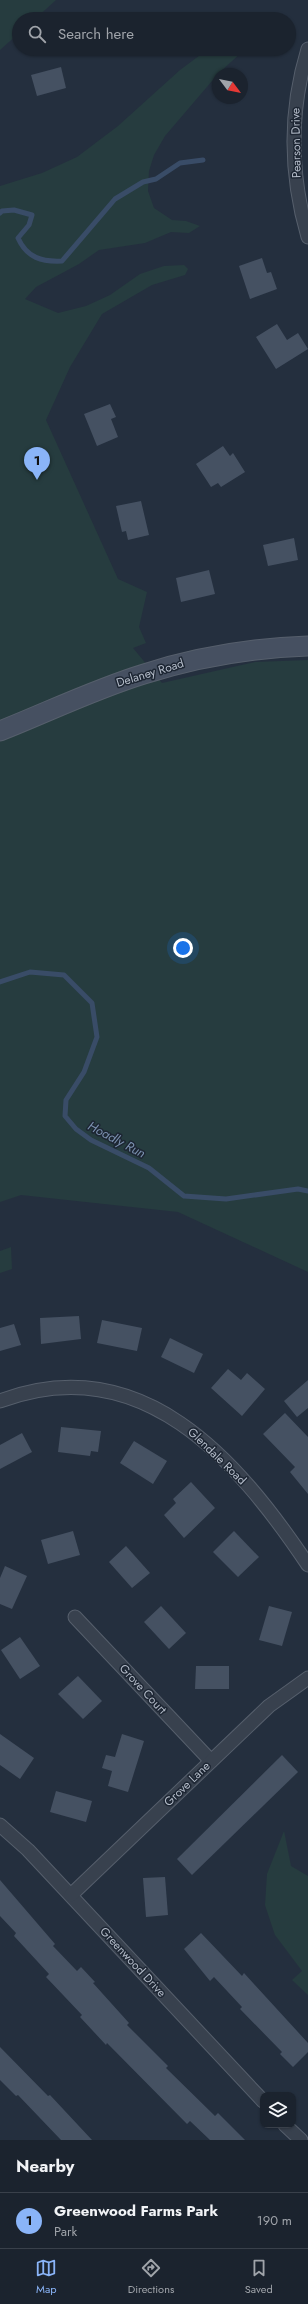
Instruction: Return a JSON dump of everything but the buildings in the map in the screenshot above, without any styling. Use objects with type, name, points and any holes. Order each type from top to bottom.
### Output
[{"type":"street","name":"Pearson Drive","points":[[308,49],[297,91],[294,124],[296,175],[308,238]]},
{"type":"street","name":"Delaney Road","points":[[0,730],[104,688],[185,662],[240,651],[308,646]]},
{"type":"street","name":"Glendale Road","points":[[0,1401],[34,1391],[61,1388],[89,1388],[131,1398],[161,1410],[200,1437],[239,1476],[275,1518],[308,1565]]},
{"type":"street","name":"Grove Court","points":[[76,1617],[211,1761]]},
{"type":"street","name":"Grove Lane","points":[[71,1895],[269,1706],[308,1678]]},
{"type":"street","name":"Greenwood Drive","points":[[0,1825],[28,1850],[71,1895],[260,2099]]},
{"type":"street","points":[[288,2128],[301,2140]]},
{"type":"green space","points":[[0,0],[56,0],[43,12],[12,12],[12,39],[0,50]]},
{"type":"green space","points":[[199,56],[237,56],[224,68],[212,68],[212,81],[165,136],[154,155],[149,171],[148,191],[154,208],[172,220],[186,221],[200,226],[189,233],[171,232],[145,243],[99,250],[79,264],[36,287],[25,299],[58,313],[86,306],[110,295],[140,274],[164,266],[184,265],[188,269],[185,275],[152,285],[102,314],[70,367],[46,420],[118,579],[147,592],[139,627],[146,643],[133,648],[162,683],[255,662],[308,660],[308,1272],[178,1212],[21,1195],[0,1202],[0,186],[42,173],[77,157],[118,126],[180,70]]},
{"type":"green space","points":[[11,1247],[12,1269],[0,1273],[0,1251]]},
{"type":"green space","points":[[284,1831],[291,1866],[308,1876],[308,1995],[292,1980],[302,1971],[275,1935],[265,1905],[267,1874]]},
{"type":"waterway","points":[[0,213],[2,211],[14,210],[32,215],[29,225],[18,238],[22,245],[36,257],[48,261],[62,261],[115,199],[143,182],[156,179],[180,163],[203,160]]},
{"type":"waterway","name":"Hoadly Run","points":[[0,982],[30,972],[64,975],[92,1003],[97,1037],[84,1072],[66,1100],[65,1116],[76,1129],[91,1140],[149,1168],[184,1196],[226,1199],[298,1189],[308,1191]]},
{"type":"place","name":"Greenwood Farms Park","points":[[37,480]]}]
